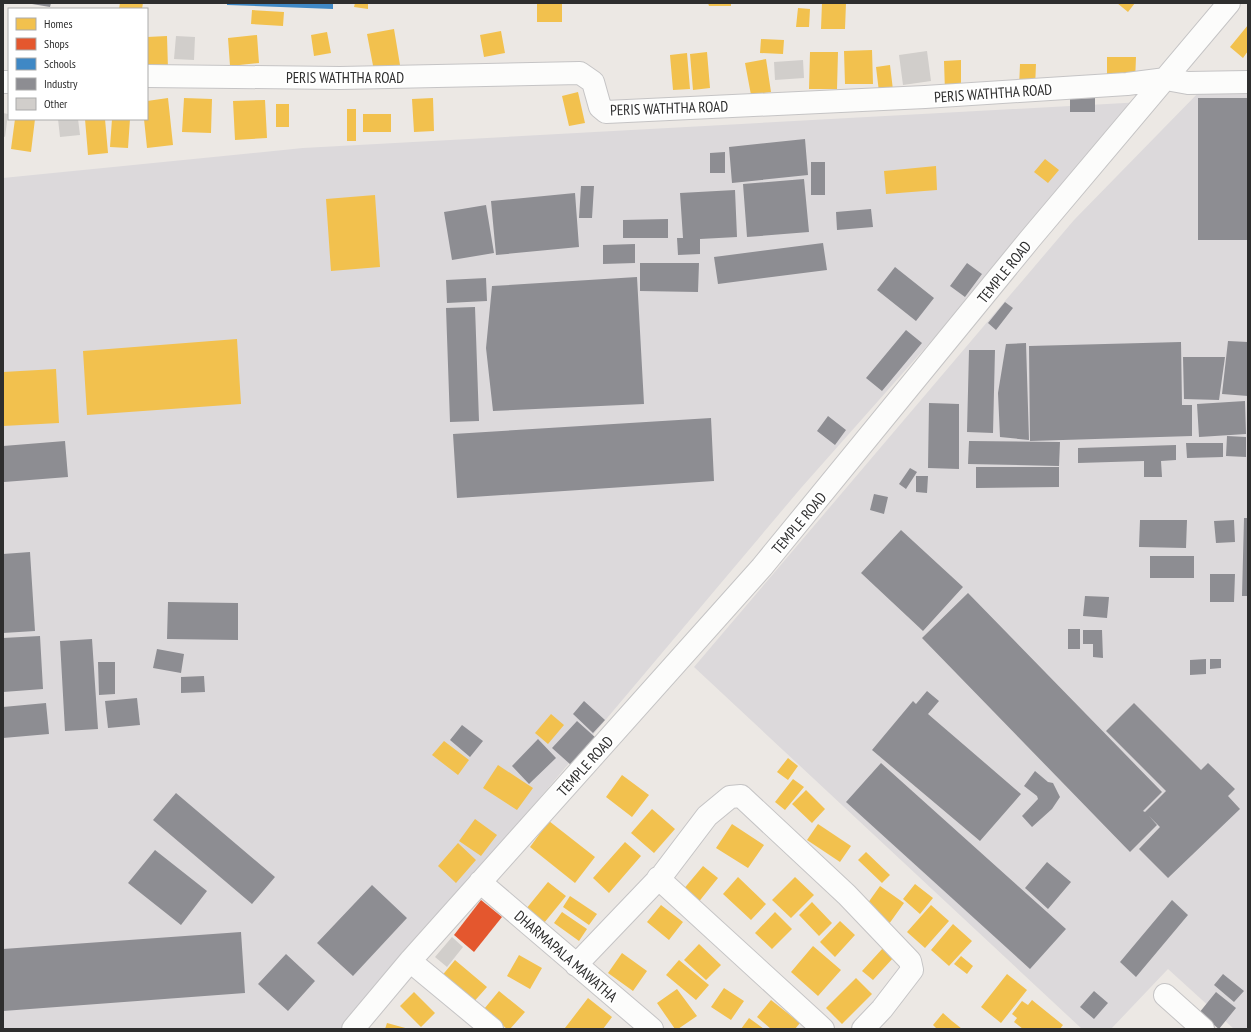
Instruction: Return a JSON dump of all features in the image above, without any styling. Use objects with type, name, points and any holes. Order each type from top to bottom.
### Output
[{"type":"street","name":"TEMPLE ROAD","points":[[353,1029],[410,961],[762,567],[1030,239],[1229,3]]},
{"type":"street","name":"PERIS WATHTHA ROAD","points":[[148,76],[340,78],[580,73],[593,82],[600,107],[606,112],[925,97],[1127,84],[1166,79],[1188,83],[1248,82]]},
{"type":"street","points":[[576,965],[658,878],[707,816],[730,797],[741,796],[847,895],[910,961],[912,970],[882,1009],[863,1029]]},
{"type":"street","points":[[658,878],[823,1029]]},
{"type":"street","name":"DHARMAPALA MAWATHA","points":[[480,882],[652,1029]]},
{"type":"street","points":[[410,961],[492,1029]]},
{"type":"street","points":[[1165,995],[1203,1029]]},
{"type":"shaded area","points":[[1248,88],[1248,1029],[1234,1029],[1168,969],[1111,1029],[1082,1029],[694,667],[1074,220],[1202,89]]},
{"type":"shaded area","points":[[1143,102],[801,488],[345,1029],[3,1029],[3,178],[303,148]]},
{"type":"building: Homes","points":[[120,3],[143,3],[142,8],[119,8]]},
{"type":"building: Homes","points":[[355,3],[368,3],[368,9],[354,7]]},
{"type":"building: Homes","points":[[537,3],[562,3],[562,22],[537,22]]},
{"type":"building: Homes","points":[[708,3],[731,3],[731,6],[709,6]]},
{"type":"building: Homes","points":[[822,3],[846,3],[845,29],[821,29]]},
{"type":"building: Homes","points":[[1117,3],[1135,3],[1128,12]]},
{"type":"building: Homes","points":[[798,8],[810,9],[809,27],[796,27]]},
{"type":"building: Homes","points":[[252,10],[284,12],[283,26],[251,24]]},
{"type":"building: Homes","points":[[1248,25],[1248,51],[1243,58],[1230,47]]},
{"type":"building: Homes","points":[[394,29],[401,71],[375,76],[367,34]]},
{"type":"building: Homes","points":[[501,31],[505,53],[484,57],[480,35]]},
{"type":"building: Homes","points":[[327,32],[331,53],[314,56],[311,35]]},
{"type":"building: Homes","points":[[257,35],[259,63],[230,66],[228,38]]},
{"type":"building: Homes","points":[[167,36],[168,69],[148,70],[148,37]]},
{"type":"building: Homes","points":[[761,39],[784,40],[783,54],[760,53]]},
{"type":"building: Homes","points":[[872,50],[873,84],[845,84],[844,51]]},
{"type":"building: Homes","points":[[707,52],[710,88],[693,90],[690,54]]},
{"type":"building: Homes","points":[[810,52],[838,52],[837,89],[809,89]]},
{"type":"building: Homes","points":[[687,53],[690,89],[673,90],[670,55]]},
{"type":"building: Homes","points":[[1107,57],[1136,57],[1135,82],[1107,82]]},
{"type":"building: Homes","points":[[766,59],[771,92],[751,95],[745,63]]},
{"type":"building: Homes","points":[[961,60],[961,92],[945,92],[944,61]]},
{"type":"building: Homes","points":[[1020,64],[1036,64],[1035,88],[1019,88]]},
{"type":"building: Homes","points":[[890,65],[893,90],[879,92],[876,67]]},
{"type":"building: Homes","points":[[578,92],[585,123],[569,126],[562,96]]},
{"type":"building: Homes","points":[[168,98],[173,145],[147,148],[144,120],[148,120],[148,101]]},
{"type":"building: Homes","points":[[184,98],[212,99],[211,133],[182,132]]},
{"type":"building: Homes","points":[[433,98],[434,131],[414,132],[412,99]]},
{"type":"building: Homes","points":[[265,100],[267,138],[235,140],[233,101]]},
{"type":"building: Homes","points":[[276,104],[289,104],[289,127],[276,127]]},
{"type":"building: Homes","points":[[347,109],[356,109],[356,141],[347,141]]},
{"type":"building: Homes","points":[[363,114],[391,114],[391,132],[363,132]]},
{"type":"building: Homes","points":[[15,120],[35,120],[31,152],[11,149]]},
{"type":"building: Homes","points":[[85,120],[105,120],[108,153],[88,155]]},
{"type":"building: Homes","points":[[112,120],[130,120],[128,148],[110,147]]},
{"type":"building: Homes","points":[[1045,159],[1059,170],[1048,183],[1034,172]]},
{"type":"building: Homes","points":[[936,166],[937,190],[886,194],[884,171]]},
{"type":"building: Homes","points":[[375,195],[380,267],[331,271],[326,199]]},
{"type":"building: Homes","points":[[237,339],[241,404],[87,415],[83,351]]},
{"type":"building: Homes","points":[[56,369],[59,423],[3,426],[3,372]]},
{"type":"building: Homes","points":[[551,714],[564,725],[548,744],[535,733]]},
{"type":"building: Homes","points":[[444,741],[469,760],[458,775],[432,755]]},
{"type":"building: Homes","points":[[788,758],[798,766],[788,780],[777,772]]},
{"type":"building: Homes","points":[[498,765],[533,788],[517,810],[483,788]]},
{"type":"building: Homes","points":[[622,775],[649,795],[632,817],[606,797]]},
{"type":"building: Homes","points":[[793,779],[804,787],[785,810],[775,802]]},
{"type":"building: Homes","points":[[806,790],[825,809],[812,823],[792,804]]},
{"type":"building: Homes","points":[[652,809],[675,829],[654,853],[631,833]]},
{"type":"building: Homes","points":[[475,819],[497,835],[481,856],[459,841]]},
{"type":"building: Homes","points":[[549,821],[595,857],[575,883],[530,847]]},
{"type":"building: Homes","points":[[732,824],[764,845],[748,868],[716,848]]},
{"type":"building: Homes","points":[[818,824],[851,846],[840,862],[807,840]]},
{"type":"building: Homes","points":[[625,842],[641,856],[609,893],[593,878]]},
{"type":"building: Homes","points":[[458,843],[476,860],[456,883],[438,866]]},
{"type":"building: Homes","points":[[866,852],[890,875],[882,883],[858,860]]},
{"type":"building: Homes","points":[[703,866],[718,878],[697,904],[682,891]]},
{"type":"building: Homes","points":[[738,877],[766,904],[751,920],[723,894]]},
{"type":"building: Homes","points":[[795,877],[814,895],[791,918],[772,900]]},
{"type":"building: Homes","points":[[548,882],[566,896],[544,923],[526,909]]},
{"type":"building: Homes","points":[[915,884],[933,898],[920,914],[903,899]]},
{"type":"building: Homes","points":[[880,886],[904,903],[889,924],[865,907]]},
{"type":"building: Homes","points":[[570,896],[597,914],[589,925],[563,907]]},
{"type":"building: Homes","points":[[812,902],[832,923],[819,936],[799,915]]},
{"type":"building: Homes","points":[[661,905],[683,922],[669,940],[647,922]]},
{"type":"building: Homes","points":[[931,905],[949,921],[925,948],[907,932]]},
{"type":"building: Homes","points":[[562,912],[587,929],[579,941],[554,923]]},
{"type":"building: Homes","points":[[775,912],[792,929],[772,949],[755,933]]},
{"type":"building: Homes","points":[[840,921],[855,935],[835,957],[820,942]]},
{"type":"building: Homes","points":[[953,924],[972,941],[949,966],[931,950]]},
{"type":"building: Homes","points":[[699,944],[721,965],[706,980],[684,960]]},
{"type":"building: Homes","points":[[813,946],[841,970],[818,996],[791,972]]},
{"type":"building: Homes","points":[[883,948],[894,957],[873,980],[862,971]]},
{"type":"building: Homes","points":[[622,953],[647,971],[633,991],[608,973]]},
{"type":"building: Homes","points":[[519,955],[542,968],[530,989],[507,976]]},
{"type":"building: Homes","points":[[961,956],[973,966],[967,974],[954,964]]},
{"type":"building: Homes","points":[[455,960],[487,987],[471,1005],[440,978]]},
{"type":"building: Homes","points":[[679,960],[709,985],[696,1000],[666,975]]},
{"type":"building: Homes","points":[[1007,974],[1027,990],[1001,1023],[981,1007]]},
{"type":"building: Homes","points":[[856,978],[872,994],[842,1024],[826,1008]]},
{"type":"building: Homes","points":[[724,988],[744,1001],[731,1020],[711,1007]]},
{"type":"building: Homes","points":[[677,989],[697,1016],[678,1029],[675,1029],[657,1003]]},
{"type":"building: Homes","points":[[499,991],[525,1012],[510,1029],[507,1029],[484,1009]]},
{"type":"building: Homes","points":[[414,992],[435,1013],[421,1027],[400,1006]]},
{"type":"building: Homes","points":[[588,998],[612,1017],[603,1029],[565,1028]]},
{"type":"building: Homes","points":[[771,1000],[800,1023],[795,1029],[771,1029],[757,1017]]},
{"type":"building: Homes","points":[[1032,1000],[1063,1025],[1060,1029],[1023,1029],[1014,1022],[1017,1018],[1012,1014],[1022,1001],[1028,1005]]},
{"type":"building: Homes","points":[[943,1013],[962,1029],[937,1029],[933,1025]]},
{"type":"building: Homes","points":[[749,1018],[764,1029],[741,1029]]},
{"type":"building: Homes","points":[[387,1023],[409,1029],[385,1029]]},
{"type":"building: Shops","points":[[481,900],[502,917],[474,952],[454,935]]},
{"type":"building: Schools","points":[[227,3],[333,3],[333,9],[227,5]]},
{"type":"building: Industry","points":[[26,3],[51,3],[50,7]]},
{"type":"building: Industry","points":[[1095,98],[1095,112],[1070,112],[1070,99]]},
{"type":"building: Industry","points":[[1198,98],[1248,98],[1248,240],[1198,240]]},
{"type":"building: Industry","points":[[805,139],[808,175],[732,183],[729,147]]},
{"type":"building: Industry","points":[[725,152],[725,173],[710,173],[710,153]]},
{"type":"building: Industry","points":[[811,162],[825,162],[825,195],[811,195]]},
{"type":"building: Industry","points":[[804,179],[809,232],[747,237],[743,184]]},
{"type":"building: Industry","points":[[581,186],[594,186],[592,218],[579,218]]},
{"type":"building: Industry","points":[[735,190],[737,237],[700,239],[700,254],[678,255],[677,238],[683,238],[680,193]]},
{"type":"building: Industry","points":[[575,193],[579,247],[496,255],[491,201]]},
{"type":"building: Industry","points":[[486,205],[494,253],[452,260],[444,212]]},
{"type":"building: Industry","points":[[871,209],[873,227],[837,230],[836,212]]},
{"type":"building: Industry","points":[[668,219],[668,238],[623,238],[623,220]]},
{"type":"building: Industry","points":[[823,243],[827,270],[718,284],[714,257]]},
{"type":"building: Industry","points":[[635,244],[635,263],[603,264],[603,245]]},
{"type":"building: Industry","points":[[640,263],[699,263],[698,292],[640,291]]},
{"type":"building: Industry","points":[[967,263],[982,274],[965,297],[950,286]]},
{"type":"building: Industry","points":[[895,267],[934,298],[916,321],[877,290]]},
{"type":"building: Industry","points":[[637,277],[644,404],[493,411],[486,348],[492,286]]},
{"type":"building: Industry","points":[[486,278],[487,301],[447,303],[446,280]]},
{"type":"building: Industry","points":[[1005,302],[1013,308],[996,330],[988,323]]},
{"type":"building: Industry","points":[[475,307],[479,421],[450,422],[446,308]]},
{"type":"building: Industry","points":[[906,330],[922,343],[882,391],[866,378]]},
{"type":"building: Industry","points":[[1228,341],[1248,342],[1248,396],[1222,394]]},
{"type":"building: Industry","points":[[1181,342],[1182,405],[1192,405],[1192,436],[1030,441],[1029,346]]},
{"type":"building: Industry","points":[[1026,343],[1029,440],[1000,437],[998,393],[1006,344]]},
{"type":"building: Industry","points":[[969,350],[995,350],[993,433],[967,432]]},
{"type":"building: Industry","points":[[1183,357],[1225,357],[1219,400],[1184,399]]},
{"type":"building: Industry","points":[[1245,401],[1246,434],[1199,437],[1197,404]]},
{"type":"building: Industry","points":[[929,403],[959,404],[959,469],[928,468]]},
{"type":"building: Industry","points":[[828,416],[846,430],[835,445],[817,431]]},
{"type":"building: Industry","points":[[711,418],[714,481],[457,498],[453,434]]},
{"type":"building: Industry","points":[[1227,436],[1246,437],[1246,457],[1226,456]]},
{"type":"building: Industry","points":[[65,441],[68,477],[4,482],[3,446]]},
{"type":"building: Industry","points":[[969,441],[1060,442],[1059,466],[968,464]]},
{"type":"building: Industry","points":[[1186,443],[1223,443],[1223,457],[1187,458]]},
{"type":"building: Industry","points":[[1176,445],[1176,460],[1161,461],[1162,477],[1144,477],[1144,461],[1078,463],[1078,448]]},
{"type":"building: Industry","points":[[976,467],[1059,467],[1059,487],[976,488]]},
{"type":"building: Industry","points":[[910,468],[917,472],[906,489],[899,484]]},
{"type":"building: Industry","points":[[916,476],[928,476],[927,493],[916,492]]},
{"type":"building: Industry","points":[[874,494],[888,497],[884,514],[870,510]]},
{"type":"building: Industry","points":[[1244,518],[1248,518],[1248,596],[1242,596]]},
{"type":"building: Industry","points":[[1140,520],[1187,520],[1186,548],[1139,547]]},
{"type":"building: Industry","points":[[1234,520],[1235,542],[1216,543],[1214,521]]},
{"type":"building: Industry","points":[[901,530],[963,587],[923,631],[861,573]]},
{"type":"building: Industry","points":[[30,552],[35,631],[3,633],[3,554]]},
{"type":"building: Industry","points":[[1150,556],[1194,556],[1194,578],[1150,578]]},
{"type":"building: Industry","points":[[1210,574],[1235,574],[1234,602],[1210,602]]},
{"type":"building: Industry","points":[[968,593],[1162,792],[1143,811],[1145,812],[1166,791],[1106,731],[1134,703],[1201,770],[1208,763],[1235,789],[1228,796],[1240,809],[1168,878],[1139,849],[1160,827],[1149,816],[1157,825],[1130,852],[922,638]]},
{"type":"building: Industry","points":[[1085,596],[1109,597],[1107,618],[1083,616]]},
{"type":"building: Industry","points":[[168,602],[238,603],[238,640],[167,639]]},
{"type":"building: Industry","points":[[1068,629],[1080,629],[1080,649],[1068,649]]},
{"type":"building: Industry","points":[[1083,630],[1102,630],[1103,658],[1093,657],[1093,644],[1083,644]]},
{"type":"building: Industry","points":[[40,636],[43,689],[3,692],[3,638]]},
{"type":"building: Industry","points":[[92,639],[98,729],[65,731],[60,641]]},
{"type":"building: Industry","points":[[157,649],[184,654],[181,673],[153,668]]},
{"type":"building: Industry","points":[[1206,659],[1206,674],[1190,675],[1190,660]]},
{"type":"building: Industry","points":[[1210,659],[1221,659],[1221,668],[1210,669]]},
{"type":"building: Industry","points":[[98,662],[115,662],[115,694],[99,695]]},
{"type":"building: Industry","points":[[204,676],[205,692],[181,693],[181,677]]},
{"type":"building: Industry","points":[[927,691],[939,701],[928,714],[1021,794],[980,841],[872,750],[913,701],[916,704]]},
{"type":"building: Industry","points":[[137,698],[140,725],[108,728],[105,701]]},
{"type":"building: Industry","points":[[584,701],[605,720],[593,733],[573,714]]},
{"type":"building: Industry","points":[[46,703],[49,734],[3,738],[3,707]]},
{"type":"building: Industry","points":[[577,721],[596,738],[571,765],[552,748]]},
{"type":"building: Industry","points":[[462,725],[483,741],[470,757],[450,740]]},
{"type":"building: Industry","points":[[538,739],[556,758],[529,784],[512,766]]},
{"type":"building: Industry","points":[[881,763],[1066,929],[1030,969],[846,802]]},
{"type":"building: Industry","points":[[1035,771],[1048,782],[1053,783],[1060,797],[1052,809],[1032,827],[1022,816],[1038,799],[1037,796],[1024,786]]},
{"type":"building: Industry","points":[[176,793],[275,877],[252,904],[153,820]]},
{"type":"building: Industry","points":[[155,850],[207,891],[181,925],[128,883]]},
{"type":"building: Industry","points":[[1047,862],[1071,882],[1048,909],[1025,888]]},
{"type":"building: Industry","points":[[372,885],[407,918],[353,976],[317,943]]},
{"type":"building: Industry","points":[[1172,900],[1188,915],[1136,977],[1120,962]]},
{"type":"building: Industry","points":[[241,932],[245,993],[3,1011],[3,949]]},
{"type":"building: Industry","points":[[286,954],[315,981],[288,1011],[258,984]]},
{"type":"building: Industry","points":[[1223,974],[1244,991],[1234,1002],[1214,985]]},
{"type":"building: Industry","points":[[1094,991],[1108,1003],[1094,1019],[1080,1007]]},
{"type":"building: Industry","points":[[1216,992],[1236,1008],[1219,1029],[1199,1013]]},
{"type":"building: Other","points":[[176,36],[195,37],[194,60],[174,59]]},
{"type":"building: Other","points":[[927,51],[931,81],[903,85],[899,55]]},
{"type":"building: Other","points":[[803,60],[804,78],[775,80],[774,62]]},
{"type":"building: Other","points":[[3,113],[8,114],[5,137],[3,136]]},
{"type":"building: Other","points":[[58,120],[78,120],[80,135],[60,137]]},
{"type":"building: Other","points":[[452,937],[463,947],[447,967],[435,957]]}]
